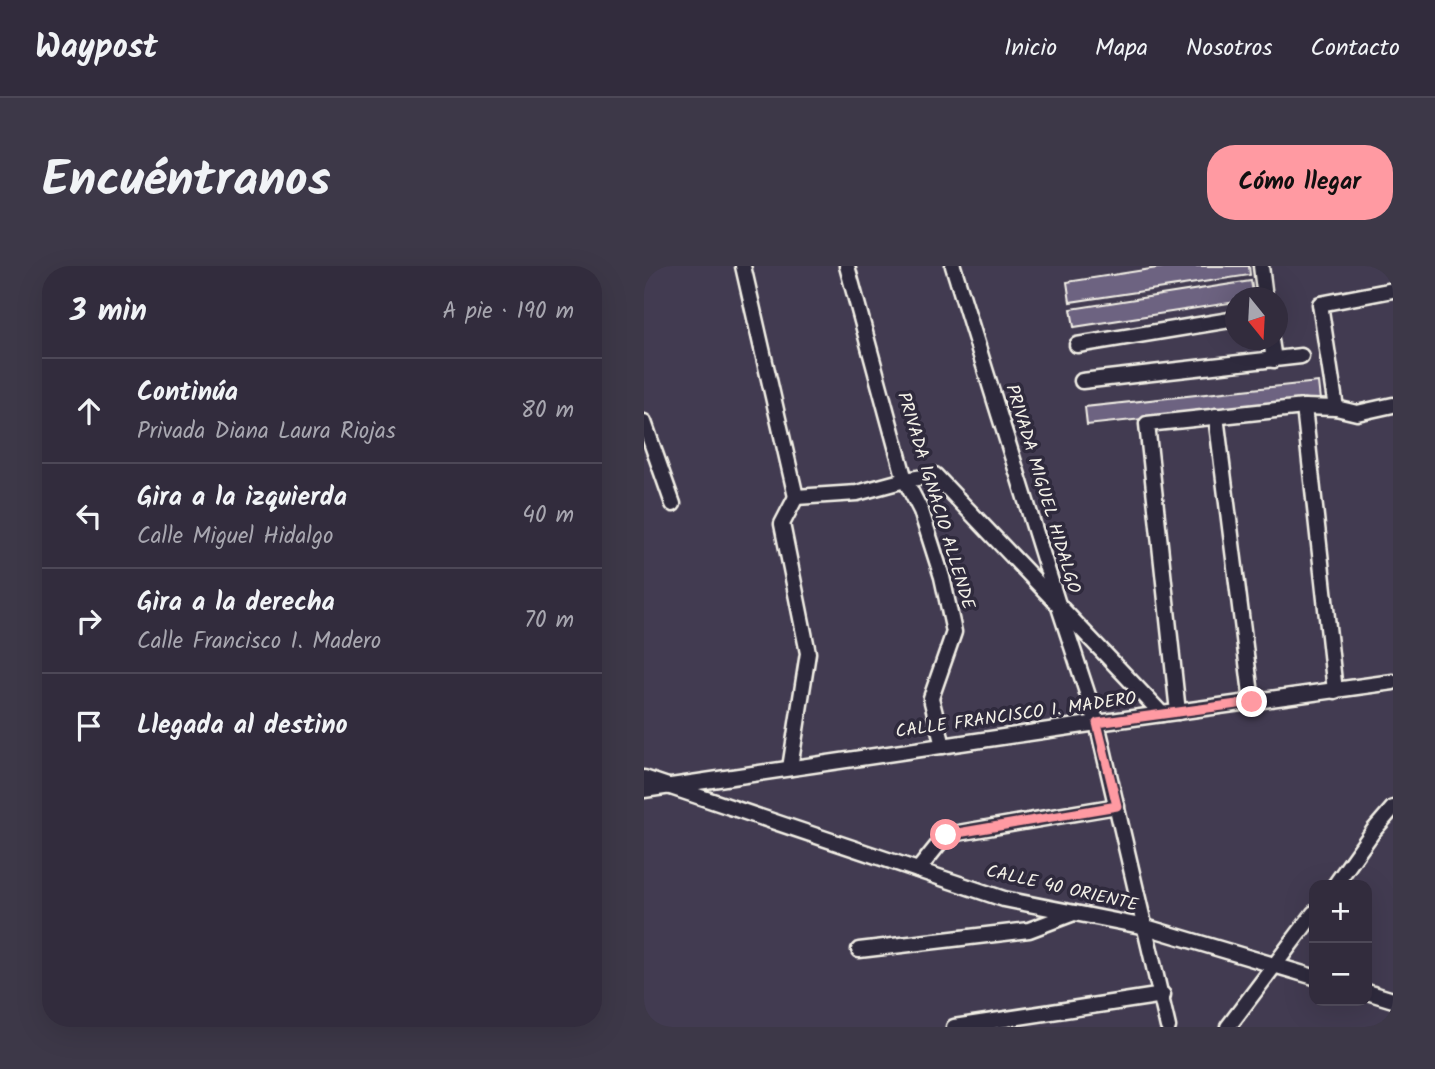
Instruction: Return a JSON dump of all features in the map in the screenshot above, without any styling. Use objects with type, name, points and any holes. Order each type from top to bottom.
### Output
[{"type":"street","points":[[743,266],[796,497],[782,524],[808,653],[790,768]]},
{"type":"street","name":"PRIVADA IGNACIO ALLENDE","points":[[847,266],[905,480],[926,524],[942,577],[954,632],[931,698],[943,746]]},
{"type":"street","name":"PRIVADA MIGUEL HIDALGO","points":[[953,266],[1097,723],[1163,995],[1168,1027]]},
{"type":"street","points":[[1261,266],[1264,287]]},
{"type":"street","points":[[1336,408],[1320,304],[1393,290]]},
{"type":"street","points":[[1077,345],[1225,321]]},
{"type":"street","points":[[1272,350],[1274,360]]},
{"type":"street","points":[[1082,381],[1301,356]]},
{"type":"street","points":[[1178,712],[1147,424],[1304,407],[1336,408],[1357,413],[1393,405]]},
{"type":"street","points":[[1304,407],[1335,691]]},
{"type":"street","points":[[1216,416],[1252,702]]},
{"type":"street","points":[[644,422],[673,505]]},
{"type":"street","points":[[796,497],[857,493],[935,475],[1162,714]]},
{"type":"street","name":"CALLE FRANCISCO I. MADERO","points":[[644,790],[1393,682]]},
{"type":"street","name":"CALLE 40 ORIENTE","points":[[644,778],[1004,899],[1146,927],[1309,976]]},
{"type":"street","points":[[918,870],[946,835],[1117,806]]},
{"type":"street","points":[[1339,880],[1393,808]]},
{"type":"street","points":[[859,950],[1029,930],[1075,913]]},
{"type":"street","points":[[1228,1027],[1309,921]]},
{"type":"street","points":[[1372,994],[1393,1000]]},
{"type":"street","points":[[954,1027],[1163,995]]},
{"type":"building","points":[[1170,266],[1249,266],[1250,275],[1070,302],[1067,282]]},
{"type":"building","points":[[1251,281],[1252,287],[1225,287],[1225,304],[1074,327],[1071,309]]},
{"type":"building","points":[[1318,382],[1320,400],[1087,425],[1085,407]]},
{"type":"route","points":[[946,835],[1117,806],[1097,723],[1252,702]]}]
